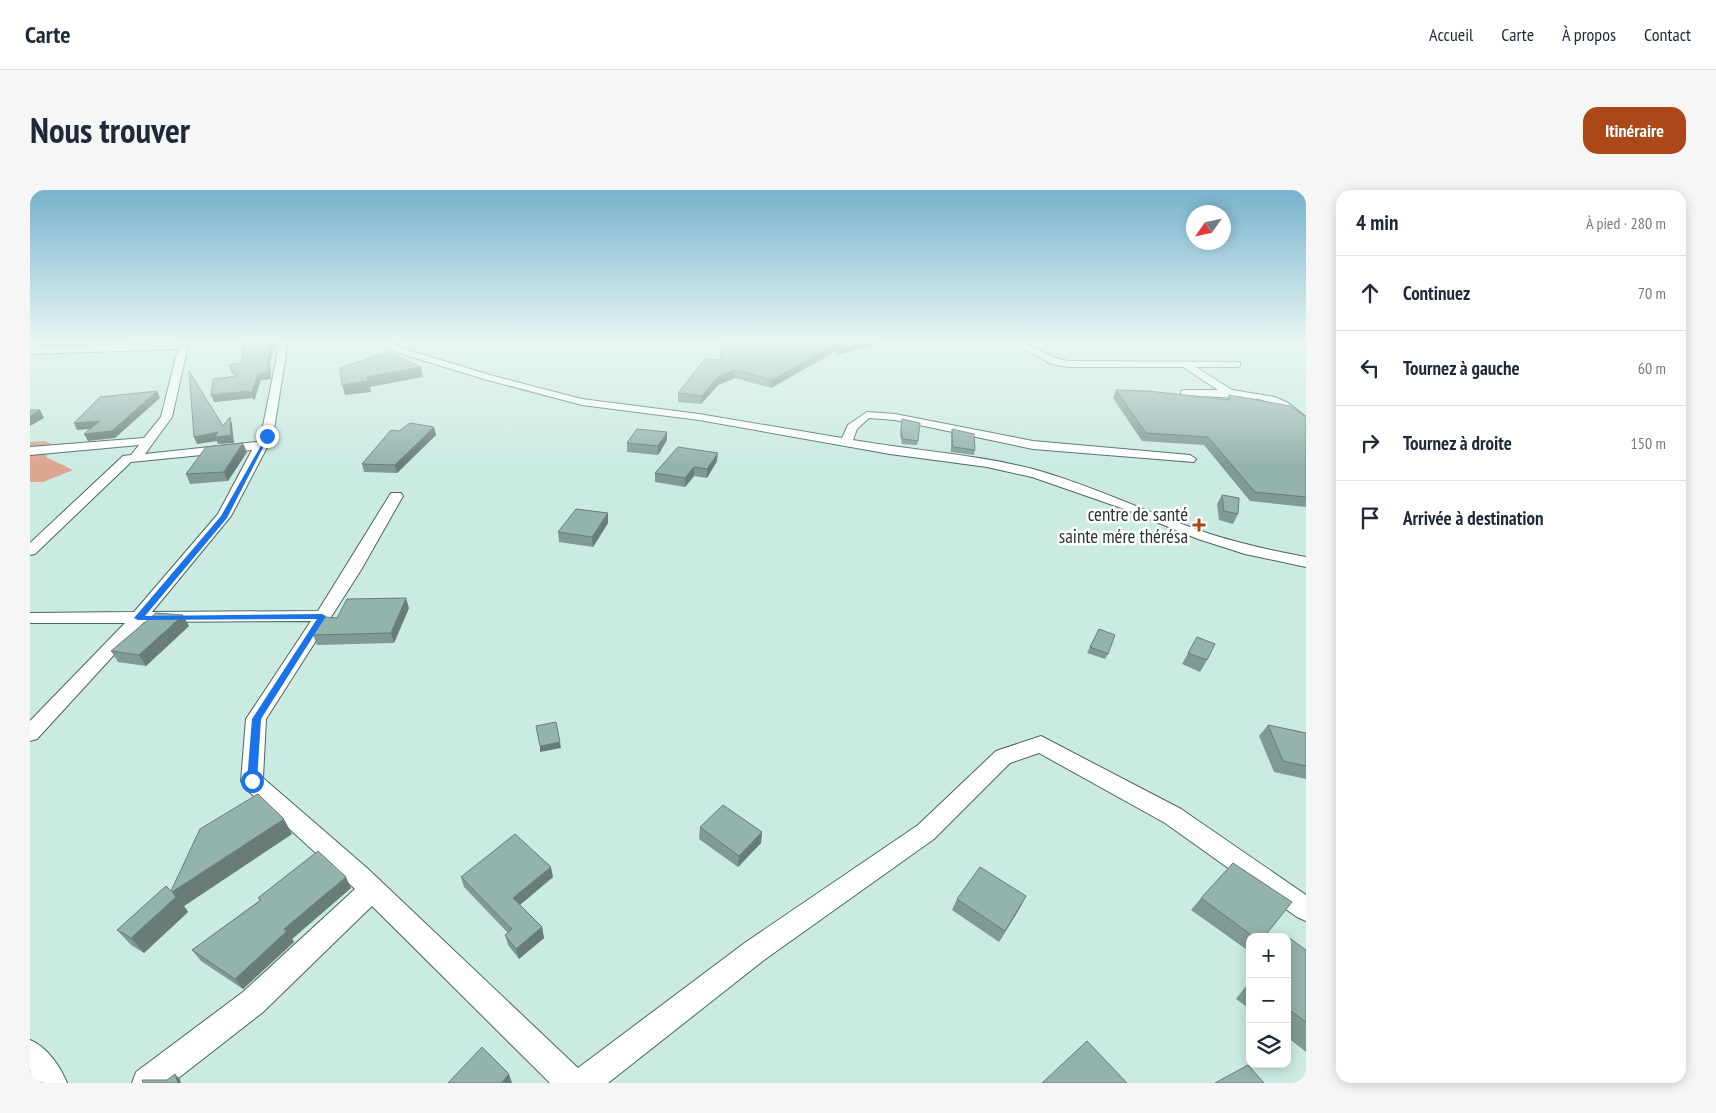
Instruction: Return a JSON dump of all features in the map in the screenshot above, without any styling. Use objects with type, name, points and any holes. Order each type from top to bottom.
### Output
[{"type":"street","points":[[136,457],[166,418],[174,383]]},
{"type":"street","points":[[30,734],[138,618],[224,516],[267,436],[277,383]]},
{"type":"street","points":[[509,383],[582,402],[698,417],[987,463],[1036,474],[1132,507],[1203,536],[1250,551],[1306,562]]},
{"type":"street","points":[[1214,383],[1230,393]]},
{"type":"street","points":[[1185,393],[1230,393],[1281,403],[1306,423]]},
{"type":"street","points":[[846,442],[852,427],[867,415],[895,416],[1033,445],[1190,460]]},
{"type":"street","points":[[30,452],[148,441]]},
{"type":"street","points":[[30,551],[127,460],[136,457],[247,448],[261,445]]},
{"type":"street","points":[[396,496],[353,570],[256,719],[252,781],[372,890],[572,1083]]},
{"type":"street","points":[[30,618],[322,616]]},
{"type":"street","points":[[583,1083],[756,951],[926,832],[1003,757],[1040,744],[1173,816],[1306,909]]},
{"type":"street","points":[[148,1083],[253,1002],[372,890]]},
{"type":"street","points":[[30,1055],[52,1083]]},
{"type":"shaded area","points":[[45,441],[51,444],[46,457],[73,470],[43,482],[30,482],[30,442]]},
{"type":"building","points":[[190,383],[196,383],[223,426],[230,417],[231,435],[215,437],[218,432],[194,437]]},
{"type":"building","points":[[213,383],[255,383],[251,394],[249,391],[211,395]]},
{"type":"building","points":[[342,383],[357,383],[342,385]]},
{"type":"building","points":[[686,383],[713,383],[702,396],[678,393]]},
{"type":"building","points":[[1116,390],[1148,391],[1230,400],[1229,395],[1290,406],[1306,417],[1306,497],[1255,492],[1208,437],[1146,433]]},
{"type":"building","points":[[157,391],[112,431],[84,434],[100,421],[74,423],[100,397]]},
{"type":"building","points":[[30,410],[40,410],[30,416]]},
{"type":"building","points":[[902,419],[920,423],[918,441],[903,439],[901,430]]},
{"type":"building","points":[[410,423],[434,427],[395,465],[362,464],[391,430],[399,431]]},
{"type":"building","points":[[637,429],[667,432],[658,446],[627,443]]},
{"type":"building","points":[[952,429],[974,434],[975,450],[953,447]]},
{"type":"building","points":[[243,443],[224,472],[186,474],[206,447]]},
{"type":"building","points":[[678,447],[718,453],[707,469],[694,467],[685,478],[655,473]]},
{"type":"building","points":[[1222,495],[1239,498],[1238,514],[1224,511]]},
{"type":"building","points":[[576,509],[608,513],[592,537],[558,532]]},
{"type":"building","points":[[406,598],[391,633],[313,635],[325,617],[337,618],[347,599]]},
{"type":"building","points":[[156,613],[183,615],[139,655],[111,651]]},
{"type":"building","points":[[1099,629],[1115,635],[1108,654],[1090,647]]},
{"type":"building","points":[[1197,637],[1215,644],[1207,660],[1188,653]]},
{"type":"building","points":[[556,722],[560,742],[540,746],[536,726]]},
{"type":"building","points":[[1268,725],[1306,733],[1306,766],[1283,761]]},
{"type":"building","points":[[258,794],[284,819],[172,892],[176,897],[131,938],[117,930],[166,886],[171,891],[200,829]]},
{"type":"building","points":[[723,805],[762,832],[739,856],[700,827]]},
{"type":"building","points":[[515,834],[551,867],[513,898],[542,927],[516,949],[505,935],[512,929],[461,877]]},
{"type":"building","points":[[318,851],[346,877],[284,929],[287,931],[235,979],[192,950],[261,900],[258,898]]},
{"type":"building","points":[[1233,863],[1292,902],[1267,933],[1249,933],[1201,898]]},
{"type":"building","points":[[980,867],[1026,896],[1005,931],[957,899]]},
{"type":"building","points":[[1291,939],[1306,950],[1306,1022],[1291,1011]]},
{"type":"building","points":[[1087,1041],[1127,1083],[1042,1083]]},
{"type":"building","points":[[482,1047],[509,1074],[501,1083],[448,1083]]},
{"type":"building","points":[[1246,1066],[1246,1068],[1251,1068],[1264,1083],[1215,1083]]},
{"type":"building","points":[[175,1074],[178,1083],[143,1083],[142,1080],[167,1080]]},
{"type":"place","name":"centre de santé sainte mére thérésa","points":[[1199,525]]},
{"type":"route","points":[[252,781],[256,719],[322,616],[138,618],[224,516],[267,436]]}]
